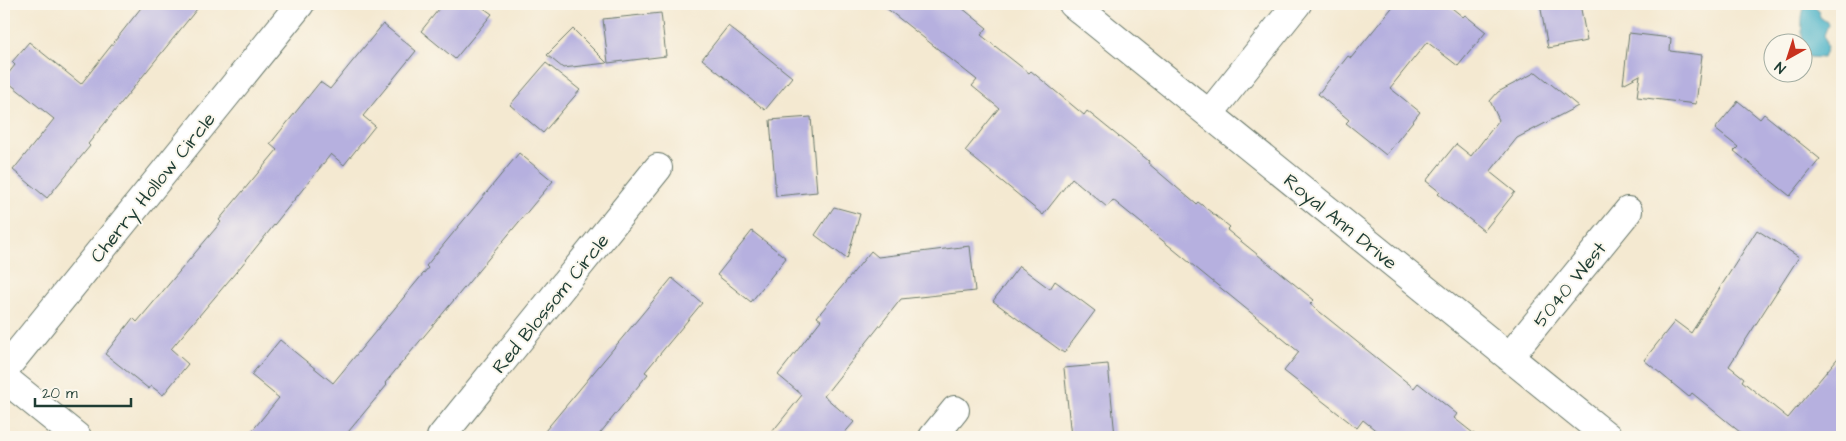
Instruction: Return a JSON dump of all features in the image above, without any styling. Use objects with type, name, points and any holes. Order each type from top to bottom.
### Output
[{"type":"street","name":"Cherry Hollow Circle","points":[[4,370],[300,4]]},
{"type":"street","name":"Royal Ann Drive","points":[[1073,4],[1608,437]]},
{"type":"street","points":[[1209,114],[1297,4]]},
{"type":"street","name":"Red Blossom Circle","points":[[441,437],[658,168]]},
{"type":"street","name":"5040 West","points":[[1510,357],[1628,211]]},
{"type":"street","points":[[4,378],[77,437]]},
{"type":"street","points":[[934,437],[955,410]]},
{"type":"water","points":[[1814,6],[1818,9],[1820,17],[1827,22],[1828,25],[1824,35],[1827,48],[1823,58],[1814,57],[1814,32],[1802,32],[1804,8]]},
{"type":"building","points":[[144,4],[201,4],[47,198],[13,170],[54,119],[4,79],[15,65],[12,62],[29,42],[81,84]]},
{"type":"building","points":[[443,4],[478,4],[492,14],[455,59],[421,31]]},
{"type":"building","points":[[881,4],[957,4],[987,28],[981,35],[1029,73],[1031,71],[1084,115],[1087,111],[1149,161],[1148,163],[1196,204],[1198,202],[1230,227],[1227,230],[1314,300],[1310,304],[1414,388],[1418,383],[1457,414],[1454,418],[1478,437],[1384,437],[1363,420],[1357,428],[1284,371],[1299,352],[1113,200],[1107,207],[1072,178],[1043,215],[965,151],[999,108],[972,86],[977,80]]},
{"type":"building","points":[[1395,4],[1447,4],[1463,17],[1465,15],[1486,32],[1458,66],[1427,42],[1390,88],[1420,112],[1386,155],[1346,123],[1349,120],[1318,94],[1348,56],[1351,58]]},
{"type":"building","points":[[1540,4],[1580,4],[1587,41],[1548,48]]},
{"type":"building","points":[[661,13],[666,56],[608,63],[603,19]]},
{"type":"building","points":[[383,24],[416,51],[363,116],[375,126],[344,165],[331,154],[242,265],[171,349],[188,364],[163,395],[151,386],[149,389],[105,354],[133,318],[137,322],[221,222],[219,220],[277,150],[270,144],[320,82],[330,89]]},
{"type":"building","points":[[728,26],[792,77],[765,110],[702,59]]},
{"type":"building","points":[[573,29],[607,63],[563,68],[547,55]]},
{"type":"building","points":[[1629,33],[1671,38],[1670,51],[1702,55],[1696,104],[1637,97],[1640,75],[1623,84]]},
{"type":"building","points":[[546,63],[580,90],[543,133],[510,105]]},
{"type":"building","points":[[1536,72],[1578,106],[1517,138],[1490,172],[1515,192],[1484,231],[1438,194],[1440,192],[1426,181],[1456,144],[1471,156],[1499,120],[1490,101],[1498,92]]},
{"type":"building","points":[[1738,101],[1760,119],[1764,114],[1820,159],[1790,196],[1734,151],[1738,147],[1715,129]]},
{"type":"building","points":[[811,117],[817,192],[776,196],[770,120]]},
{"type":"building","points":[[519,153],[553,181],[385,383],[387,385],[344,437],[247,437],[279,398],[251,375],[280,340],[333,383],[428,268],[426,266]]},
{"type":"building","points":[[834,207],[860,214],[847,259],[815,235]]},
{"type":"building","points":[[1757,230],[1799,257],[1729,366],[1744,378],[1742,381],[1788,418],[1842,353],[1842,437],[1746,437],[1692,393],[1689,397],[1644,360],[1675,321],[1691,333]]},
{"type":"building","points":[[752,231],[786,258],[751,302],[717,275]]},
{"type":"building","points":[[970,246],[975,291],[901,299],[824,396],[854,422],[841,437],[768,437],[802,395],[778,375],[821,320],[817,317],[871,251],[878,257]]},
{"type":"building","points":[[1019,266],[1050,289],[1055,281],[1095,311],[1064,353],[993,301]]},
{"type":"building","points":[[672,278],[702,303],[645,372],[648,374],[597,437],[540,437]]},
{"type":"building","points":[[1108,364],[1115,436],[1071,437],[1064,368]]}]
